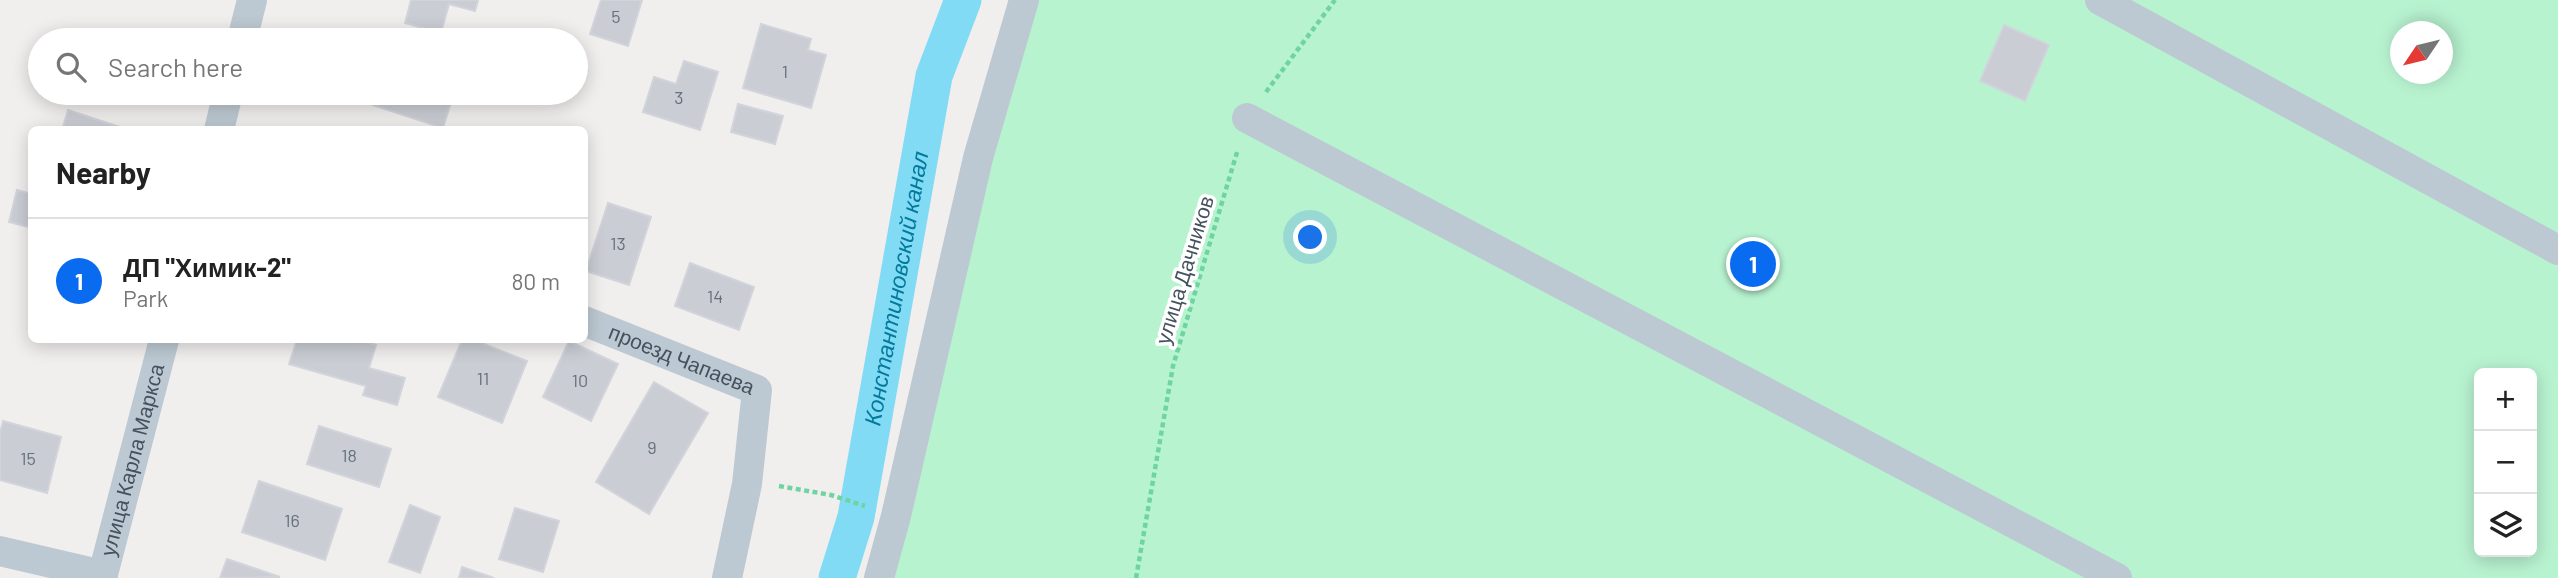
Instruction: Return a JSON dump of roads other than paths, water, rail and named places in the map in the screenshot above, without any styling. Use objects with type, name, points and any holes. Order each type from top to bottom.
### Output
[{"type":"street","points":[[245,28],[252,0]]},
{"type":"street","points":[[879,578],[900,503],[978,158],[1024,0]]},
{"type":"street","points":[[2100,0],[2558,250]]},
{"type":"street","points":[[220,126],[225,105]]},
{"type":"street","points":[[1247,118],[2117,578]]},
{"type":"street","name":"проезд Чапаева","points":[[588,323],[757,390],[747,484],[727,578]]},
{"type":"street","name":"улица Карла Маркса","points":[[103,576],[163,343]]},
{"type":"street","points":[[0,551],[103,576]]},
{"type":"waterway","name":"Константиновский канал","points":[[837,578],[856,517],[934,76],[963,0]]},
{"type":"place","name":"ДП \"Химик-2\"","points":[[1753,264]]}]
